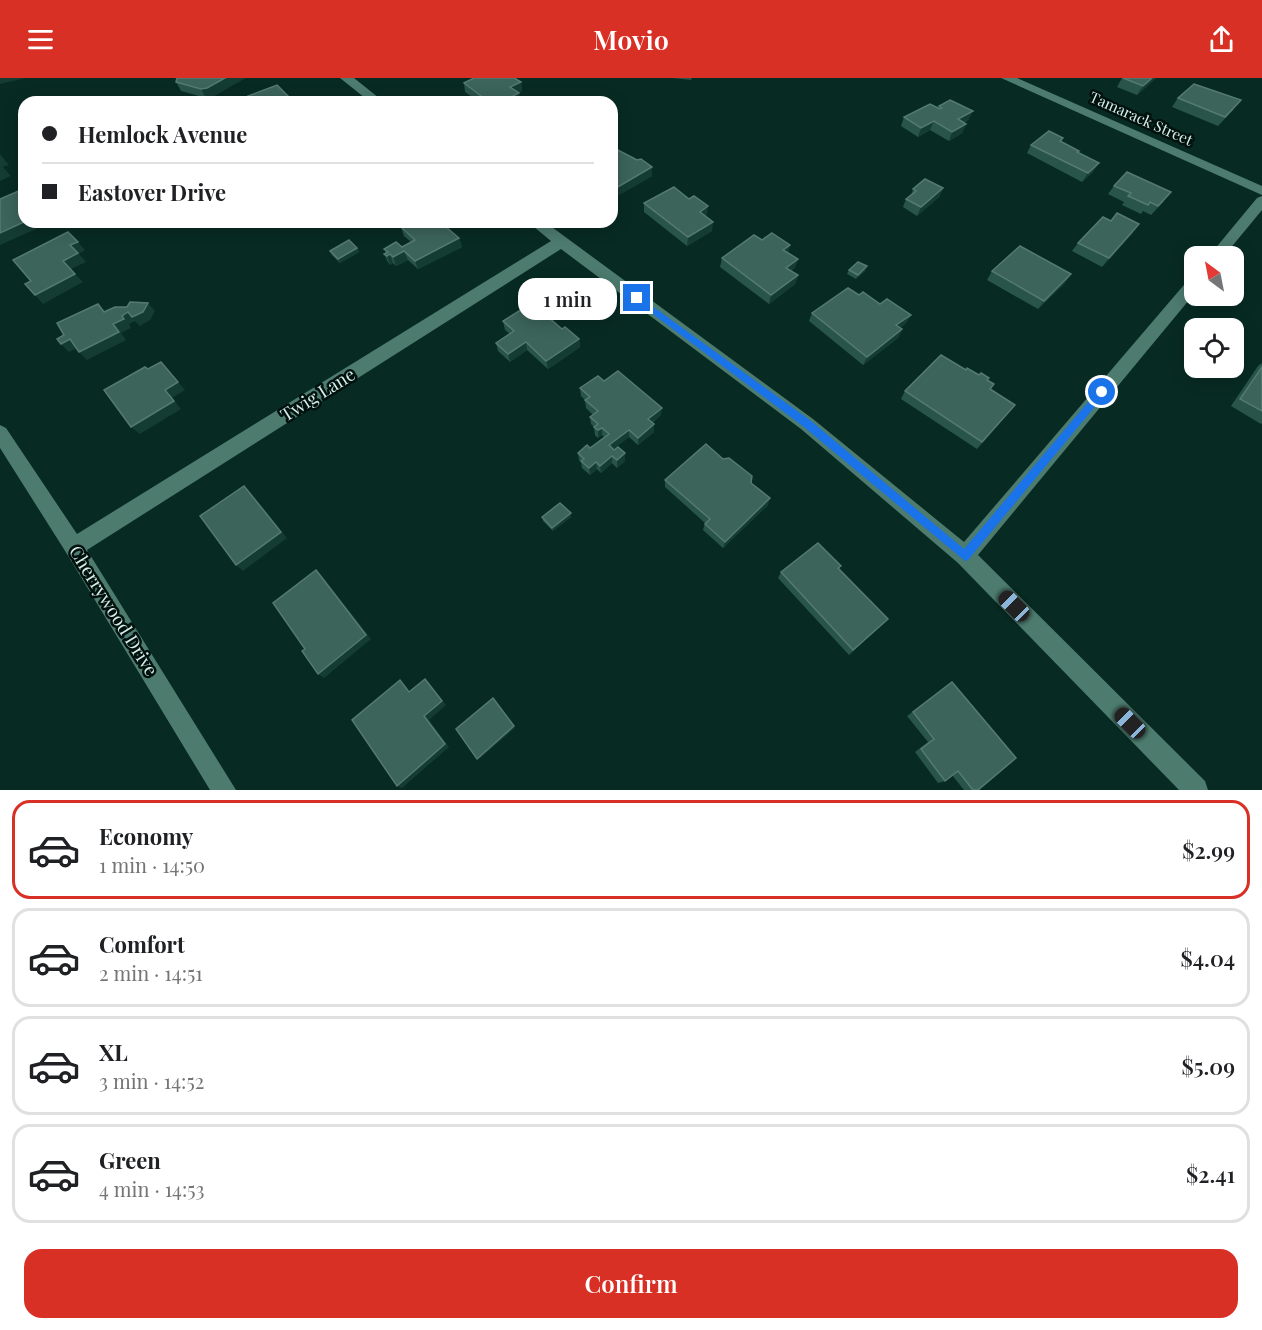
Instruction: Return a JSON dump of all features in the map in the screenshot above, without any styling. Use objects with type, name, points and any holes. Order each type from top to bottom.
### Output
[{"type":"street","points":[[346,78],[370,96]]},
{"type":"street","name":"Tamarack Street","points":[[1007,78],[1262,191]]},
{"type":"street","points":[[1224,246],[1262,201]]},
{"type":"street","points":[[543,228],[807,424],[965,556],[1196,790]]},
{"type":"street","name":"Twig Lane","points":[[74,547],[561,242]]},
{"type":"street","points":[[965,556],[1184,295]]},
{"type":"street","name":"Cherrywood Drive","points":[[0,433],[74,547],[224,790]]},
{"type":"building","points":[[177,78],[225,78],[201,89],[176,82]]},
{"type":"building","points":[[474,78],[514,78],[521,82],[510,87],[519,93],[513,96],[481,96],[464,83]]},
{"type":"building","points":[[1123,78],[1152,78],[1143,86]]},
{"type":"building","points":[[1194,84],[1241,100],[1225,117],[1178,98]]},
{"type":"building","points":[[277,85],[288,96],[248,96]]},
{"type":"building","points":[[950,100],[973,111],[958,119],[966,124],[952,132],[934,121],[921,128],[904,117],[930,104],[940,109],[942,108],[939,106]]},
{"type":"building","points":[[1049,131],[1063,138],[1060,141],[1079,151],[1077,152],[1099,163],[1088,173],[1031,145]]},
{"type":"building","points":[[618,150],[637,160],[641,159],[652,167],[618,187]]},
{"type":"building","points":[[1127,172],[1171,192],[1158,206],[1150,202],[1148,205],[1128,196],[1131,193],[1114,186]]},
{"type":"building","points":[[925,179],[943,188],[921,207],[906,199],[916,191],[913,189]]},
{"type":"building","points":[[674,187],[689,199],[694,196],[708,206],[700,212],[713,222],[688,237],[644,203]]},
{"type":"building","points":[[18,191],[18,225],[0,233],[0,199]]},
{"type":"building","points":[[1117,213],[1139,224],[1109,258],[1078,243],[1103,217],[1111,221]]},
{"type":"building","points":[[402,228],[447,228],[459,238],[415,261],[404,251],[393,257],[390,254],[387,256],[384,254],[388,252],[384,249],[396,242],[402,247],[415,240]]},
{"type":"building","points":[[68,232],[78,242],[70,245],[78,253],[63,261],[75,274],[35,295],[25,284],[31,281],[13,260]]},
{"type":"building","points":[[772,233],[790,245],[783,250],[798,259],[786,268],[798,275],[771,295],[722,258],[754,235],[762,240]]},
{"type":"building","points":[[349,240],[357,248],[338,259],[330,251]]},
{"type":"building","points":[[1020,246],[1071,274],[1044,301],[992,271]]},
{"type":"building","points":[[858,262],[867,266],[858,275],[849,270]]},
{"type":"building","points":[[848,288],[859,295],[863,292],[880,304],[887,299],[911,315],[896,325],[902,329],[867,357],[812,313]]},
{"type":"building","points":[[130,302],[148,303],[143,312],[132,317],[128,312],[122,316],[124,319],[113,324],[119,332],[79,352],[70,339],[61,344],[57,339],[64,335],[57,323],[98,304],[104,312],[115,307],[127,307]]},
{"type":"building","points":[[532,303],[562,329],[565,327],[579,339],[546,361],[526,342],[508,354],[496,343],[514,331],[503,321]]},
{"type":"building","points":[[941,355],[966,370],[967,368],[989,378],[987,380],[994,384],[990,389],[1015,405],[982,442],[905,391]]},
{"type":"building","points":[[161,362],[178,382],[165,390],[174,401],[131,427],[104,390],[145,367],[148,369]]},
{"type":"building","points":[[1262,367],[1262,411],[1240,399]]},
{"type":"building","points":[[618,371],[662,408],[648,419],[654,424],[638,438],[629,430],[609,445],[614,450],[618,447],[625,453],[617,460],[612,456],[600,466],[596,462],[589,468],[581,461],[584,459],[578,453],[587,445],[590,448],[609,434],[602,428],[598,430],[594,427],[598,424],[590,417],[598,411],[585,400],[590,397],[580,388],[598,376],[604,381]]},
{"type":"building","points":[[706,444],[723,459],[729,458],[752,476],[751,483],[770,498],[725,542],[705,524],[710,519],[665,480]]},
{"type":"building","points":[[244,486],[281,532],[236,565],[200,516]]},
{"type":"building","points":[[560,503],[571,513],[552,528],[542,517]]},
{"type":"building","points":[[818,543],[841,566],[838,568],[888,619],[853,650],[781,572]]},
{"type":"building","points":[[316,570],[366,635],[318,674],[302,651],[305,649],[273,603]]},
{"type":"building","points":[[425,679],[442,701],[424,716],[445,744],[397,786],[352,720],[400,680],[409,692]]},
{"type":"building","points":[[952,682],[1016,758],[978,790],[973,790],[958,771],[945,781],[921,749],[934,739],[913,712]]},
{"type":"building","points":[[493,698],[514,726],[477,759],[456,729]]},
{"type":"route","points":[[637,298],[807,424],[965,556],[1102,392]]}]
